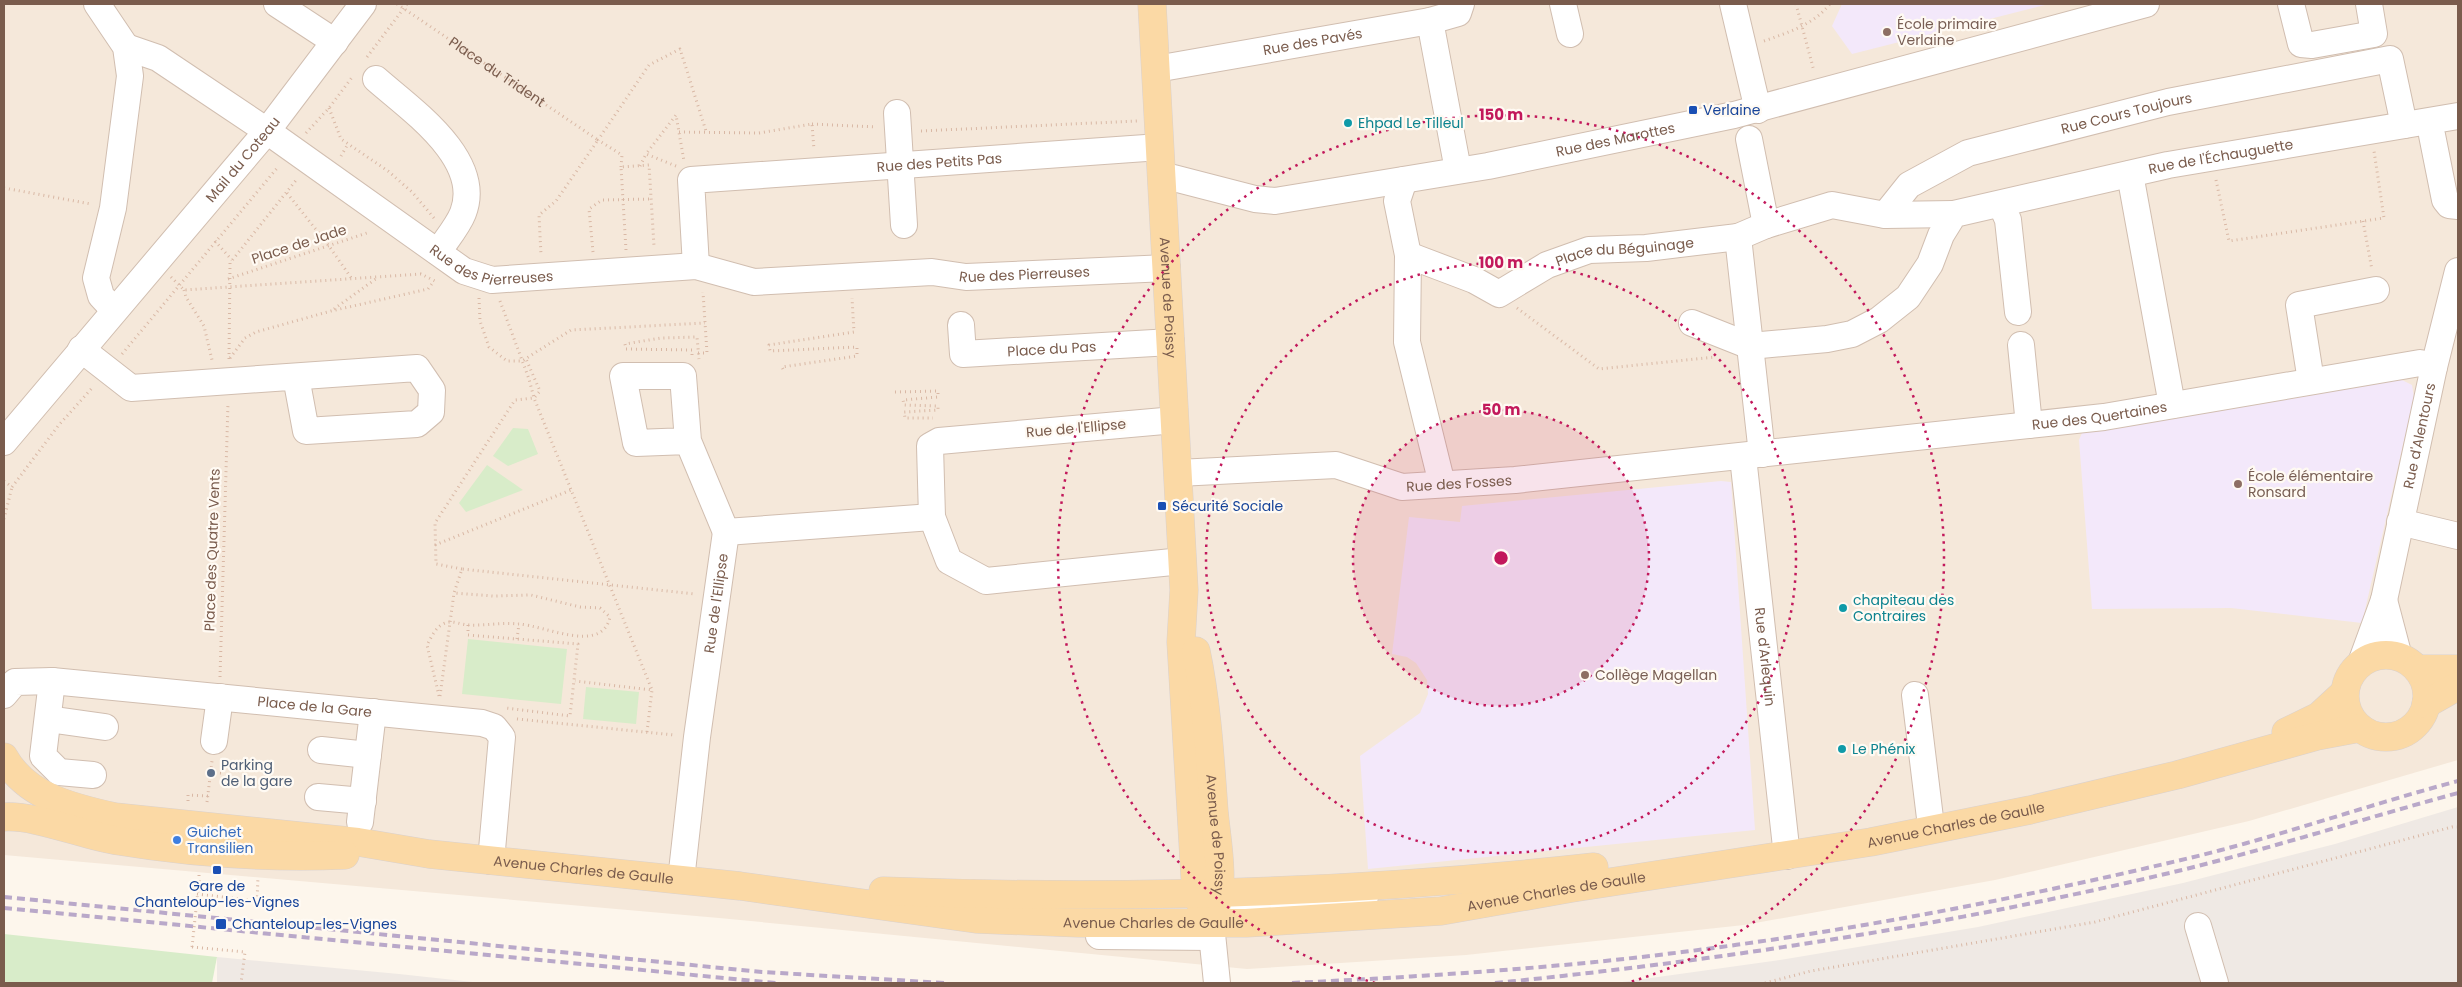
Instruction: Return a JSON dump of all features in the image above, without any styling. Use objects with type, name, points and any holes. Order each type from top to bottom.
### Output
[{"type":"main road","name":"Avenue de Poissy","points":[[1152,4],[1184,590],[1181,642],[1193,834],[1210,910]]},
{"type":"main road","name":"Avenue de Poissy","points":[[1184,590],[1206,702],[1218,858],[1210,910]]},
{"type":"main road","points":[[2408,663],[2425,683],[2426,704],[2418,720],[2400,734],[2382,736],[2360,728],[2348,713],[2344,693],[2349,676],[2361,663],[2379,655],[2408,663],[2458,669]]},
{"type":"main road","points":[[2426,704],[2458,686]]},
{"type":"main road","name":"Avenue Charles de Gaulle","points":[[740,886],[997,895],[1152,893],[1210,910],[1287,889],[1414,884],[1786,850],[2104,780],[2286,731],[2320,716],[2344,693]]},
{"type":"main road","name":"Avenue Charles de Gaulle","points":[[4,758],[13,772],[30,787],[62,803],[96,813],[141,821],[358,842],[428,854],[740,886],[947,916],[1079,923],[1210,910],[1346,918],[1441,911],[1786,850],[2030,810],[2177,775],[2317,736],[2360,728]]},
{"type":"main road","points":[[4,758],[6,777],[4,788]]},
{"type":"main road","name":"Avenue Charles de Gaulle","points":[[4,817],[30,819],[93,837],[122,842],[223,852],[290,857],[428,854]]},
{"type":"main road","points":[[1152,893],[1178,869],[1193,834]]},
{"type":"main road","points":[[1218,858],[1245,874],[1287,889]]},
{"type":"street","points":[[97,4],[126,47],[130,76],[113,208],[96,278],[101,296],[114,310]]},
{"type":"street","points":[[277,4],[335,42]]},
{"type":"street","name":"Mail du Coteau","points":[[4,442],[267,131],[363,4]]},
{"type":"street","name":"Rue des Pavés","points":[[1156,69],[1430,21],[1458,13],[1461,4]]},
{"type":"street","points":[[1564,4],[1570,34]]},
{"type":"street","points":[[1733,4],[1758,110]]},
{"type":"street","name":"Rue des Marottes","points":[[1162,175],[1255,200],[1275,201],[1488,166],[1758,110],[2091,12],[2146,4]]},
{"type":"street","points":[[2291,4],[2301,44],[2312,45],[2374,34],[2369,4]]},
{"type":"street","points":[[1430,21],[1458,170]]},
{"type":"street","name":"Rue des Pierreuses","points":[[126,47],[158,58],[267,131],[464,271],[485,277],[699,266],[754,282],[932,272],[966,277],[1167,268]]},
{"type":"street","name":"Rue Cours Toujours","points":[[1885,215],[1909,185],[1968,153],[2168,102],[2390,59],[2404,125]]},
{"type":"street","points":[[365,71],[437,132],[462,173],[467,192],[463,213],[438,252]]},
{"type":"street","name":"Rue de l'Échauguette","points":[[1954,214],[2130,174],[2212,158],[2458,116]]},
{"type":"street","points":[[898,123],[904,226]]},
{"type":"street","points":[[2432,136],[2445,200],[2449,205],[2458,206]]},
{"type":"street","points":[[1749,139],[1766,225]]},
{"type":"street","name":"Rue des Petits Pas","points":[[699,266],[691,180],[1160,147]]},
{"type":"street","points":[[2130,174],[2172,405]]},
{"type":"street","points":[[1404,180],[1397,201],[1408,255],[1407,342],[1442,484]]},
{"type":"street","name":"Place du Béguinage","points":[[1499,294],[1547,265],[1589,250],[1646,248],[1738,237],[1766,225],[1832,205],[1885,215],[1954,214]]},
{"type":"street","points":[[1993,205],[2008,220],[2018,312]]},
{"type":"street","points":[[1692,323],[1750,350],[1852,334],[1879,320],[1908,297],[1930,264],[1941,235],[1954,214]]},
{"type":"street","points":[[1738,237],[1750,350],[1754,447]]},
{"type":"street","points":[[1408,255],[1474,280],[1499,294]]},
{"type":"street","name":"Rue d'Alentours","points":[[2361,663],[2384,600],[2434,367],[2458,271]]},
{"type":"street","points":[[2312,381],[2299,305],[2376,290]]},
{"type":"street","name":"Place du Pas","points":[[961,325],[962,354],[1171,342]]},
{"type":"street","points":[[2021,346],[2029,425]]},
{"type":"street","points":[[81,350],[130,388],[417,368],[432,390],[431,412],[417,424],[306,432],[296,377]]},
{"type":"street","name":"Rue des Quertaines","points":[[1754,447],[2029,425],[2104,416],[2420,363],[2434,367]]},
{"type":"street","points":[[688,441],[636,443],[623,376],[683,376],[688,441],[726,532],[932,517]]},
{"type":"street","name":"Rue de l'Ellipse","points":[[939,441],[1175,420]]},
{"type":"street","points":[[939,441],[930,446],[932,517],[949,561],[986,581],[1182,560]]},
{"type":"street","name":"Rue des Fosses","points":[[1178,473],[1336,465],[1402,486],[1515,480],[1754,447]]},
{"type":"street","name":"Rue d'Arlequin","points":[[1754,447],[1757,574],[1786,850]]},
{"type":"street","points":[[2400,522],[2458,536]]},
{"type":"street","name":"Rue de l'Ellipse","points":[[681,880],[697,737],[726,532]]},
{"type":"street","name":"Rue d'Alentours","points":[[2384,600],[2408,663]]},
{"type":"street","points":[[52,681],[44,756],[59,772],[93,775]]},
{"type":"street","name":"Place de la Gare","points":[[4,695],[15,682],[52,681],[482,723],[494,727],[501,720]]},
{"type":"street","points":[[1915,696],[1930,818]]},
{"type":"street","points":[[214,741],[220,697]]},
{"type":"street","points":[[318,797],[362,812],[372,712]]},
{"type":"street","points":[[48,719],[105,727]]},
{"type":"street","points":[[490,861],[502,737],[501,720]]},
{"type":"street","points":[[321,750],[368,755]]},
{"type":"street","points":[[1018,921],[1089,936],[1210,910],[1337,901],[1372,896],[1414,884]]},
{"type":"street","points":[[1210,910],[1217,983]]},
{"type":"street","points":[[2198,926],[2215,983]]},
{"type":"path","name":"Place du Trident","points":[[397,4],[622,155],[621,167]]},
{"type":"path","points":[[4,519],[12,487],[53,433],[108,370],[292,149],[365,71],[407,4]]},
{"type":"path","points":[[1796,4],[1820,92]]},
{"type":"path","points":[[1763,42],[1802,28],[1830,4]]},
{"type":"path","points":[[541,259],[539,215],[556,201],[649,65],[680,49],[706,131]]},
{"type":"path","points":[[329,108],[341,139],[388,170],[412,192],[438,223]]},
{"type":"path","points":[[640,166],[646,154],[676,115],[686,170]]},
{"type":"path","points":[[679,132],[760,133],[812,124],[898,123],[922,131],[1138,121]]},
{"type":"path","points":[[812,124],[815,170]]},
{"type":"path","points":[[2212,158],[2229,241],[2384,218],[2371,131]]},
{"type":"path","points":[[338,159],[348,144]]},
{"type":"path","points":[[646,154],[678,167]]},
{"type":"path","points":[[626,253],[621,167],[649,166],[654,251]]},
{"type":"path","points":[[215,241],[232,260],[300,176]]},
{"type":"path","points":[[4,188],[113,208]]},
{"type":"path","points":[[288,193],[329,246],[352,280]]},
{"type":"path","points":[[593,255],[589,209],[602,200],[651,199]]},
{"type":"path","points":[[2363,221],[2376,290]]},
{"type":"path","name":"Place de Jade","points":[[228,279],[377,230]]},
{"type":"path","name":"Place des Quatre Vents","points":[[220,697],[228,382],[228,279],[232,260]]},
{"type":"path","points":[[683,376],[693,370],[692,350],[626,349],[626,344],[661,338],[698,337],[698,353],[706,353],[699,266]]},
{"type":"path","points":[[165,272],[179,283],[184,290],[186,297],[204,326],[212,360],[228,382]]},
{"type":"path","points":[[184,290],[421,274],[434,281]]},
{"type":"path","points":[[485,277],[480,321],[489,347],[508,361],[522,361],[572,330],[705,323]]},
{"type":"path","points":[[485,277],[522,361],[534,398],[652,690],[647,732]]},
{"type":"path","points":[[331,311],[378,278]]},
{"type":"path","points":[[228,382],[245,338],[256,332],[331,311],[428,289],[434,281],[441,278]]},
{"type":"path","points":[[1499,294],[1599,369],[1750,350]]},
{"type":"path","points":[[782,369],[782,367],[857,356],[857,347],[770,351],[769,345],[854,332],[852,296]]},
{"type":"path","points":[[526,359],[540,390],[534,398],[515,400],[435,523],[436,564],[462,569],[675,592]]},
{"type":"path","points":[[895,392],[938,391],[938,397],[903,400],[904,405],[938,406],[938,410],[904,412],[905,418],[939,418],[935,428],[939,441]]},
{"type":"path","points":[[4,481],[12,487]]},
{"type":"path","points":[[436,545],[571,490]]},
{"type":"path","points":[[454,593],[493,596],[532,595],[580,607],[600,608],[610,617],[604,631],[590,636],[519,624],[468,625],[450,621],[441,624],[427,645],[440,700],[450,621],[454,593],[462,569]]},
{"type":"path","points":[[517,640],[519,624]]},
{"type":"path","points":[[468,625],[468,636],[578,644],[569,724]]},
{"type":"path","points":[[575,681],[652,690]]},
{"type":"path","points":[[501,720],[570,716]]},
{"type":"path","points":[[501,720],[518,718],[697,737]]},
{"type":"path","points":[[206,807],[214,741]]},
{"type":"path","points":[[210,772],[221,773]]},
{"type":"path","points":[[207,802],[187,801],[188,794],[208,796]]},
{"type":"path","points":[[1765,983],[1811,971],[2095,922],[2452,827],[2458,827]]},
{"type":"path","points":[[197,894],[258,901],[258,874]]},
{"type":"path","points":[[199,882],[192,947],[244,952],[241,983]]},
{"type":"shaded area","points":[[4,4],[2458,4],[2458,760],[2249,821],[1995,880],[1744,925],[1466,955],[1247,969],[719,918],[4,855]]},
{"type":"shaded area","name":"École primaire Verlaine","points":[[1842,4],[2049,4],[1852,54],[1832,26]]},
{"type":"shaded area","name":"École élémentaire Ronsard","points":[[2398,378],[2412,385],[2414,397],[2362,623],[2231,608],[2092,609],[2079,440],[2082,433],[2094,427]]},
{"type":"shaded area","name":"Collège Magellan","points":[[1721,481],[1731,482],[1755,830],[1368,869],[1360,756],[1420,713],[1428,694],[1427,680],[1416,663],[1407,657],[1392,654],[1409,517],[1460,522],[1462,506]]},
{"type":"shaded area","points":[[2458,807],[2458,983],[1615,983],[1780,960],[1978,927],[2183,883],[2335,844]]},
{"type":"shaded area","points":[[217,957],[399,974],[482,983],[217,983]]},
{"type":"green space","points":[[513,428],[528,429],[538,454],[508,466],[493,456]]},
{"type":"green space","points":[[487,465],[523,490],[466,512],[459,503]]},
{"type":"green space","points":[[468,639],[567,649],[561,704],[462,694]]},
{"type":"green space","points":[[586,687],[639,692],[636,724],[583,719]]},
{"type":"green space","points":[[4,934],[217,957],[212,983],[4,983]]},
{"type":"railway","points":[[1292,983],[1519,969],[1595,962],[1742,944],[1888,921],[2033,893],[2177,861],[2248,843],[2458,781]]},
{"type":"railway","points":[[1495,983],[1582,974],[1754,951],[1840,938],[2012,907],[2182,870],[2458,793]]},
{"type":"railway","points":[[4,897],[762,972],[945,983]]},
{"type":"railway","points":[[4,908],[776,983]]},
{"type":"place","name":"École primaire Verlaine","points":[[1887,32]]},
{"type":"place","name":"Verlaine","points":[[1693,110]]},
{"type":"place","name":"Ehpad Le Tilleul","points":[[1348,123]]},
{"type":"place","name":"École élémentaire Ronsard","points":[[2238,484]]},
{"type":"place","name":"Sécurité Sociale","points":[[1162,506]]},
{"type":"place","name":"chapiteau des Contraires","points":[[1843,608]]},
{"type":"place","name":"Collège Magellan","points":[[1585,675]]},
{"type":"place","name":"Le Phénix","points":[[1842,749]]},
{"type":"place","name":"Parking de la gare","points":[[211,773]]},
{"type":"place","name":"Guichet Transilien","points":[[177,840]]},
{"type":"place","name":"Gare de Chanteloup-les-Vignes","points":[[217,870]]},
{"type":"place","name":"Chanteloup-les-Vignes","points":[[221,924]]}]
